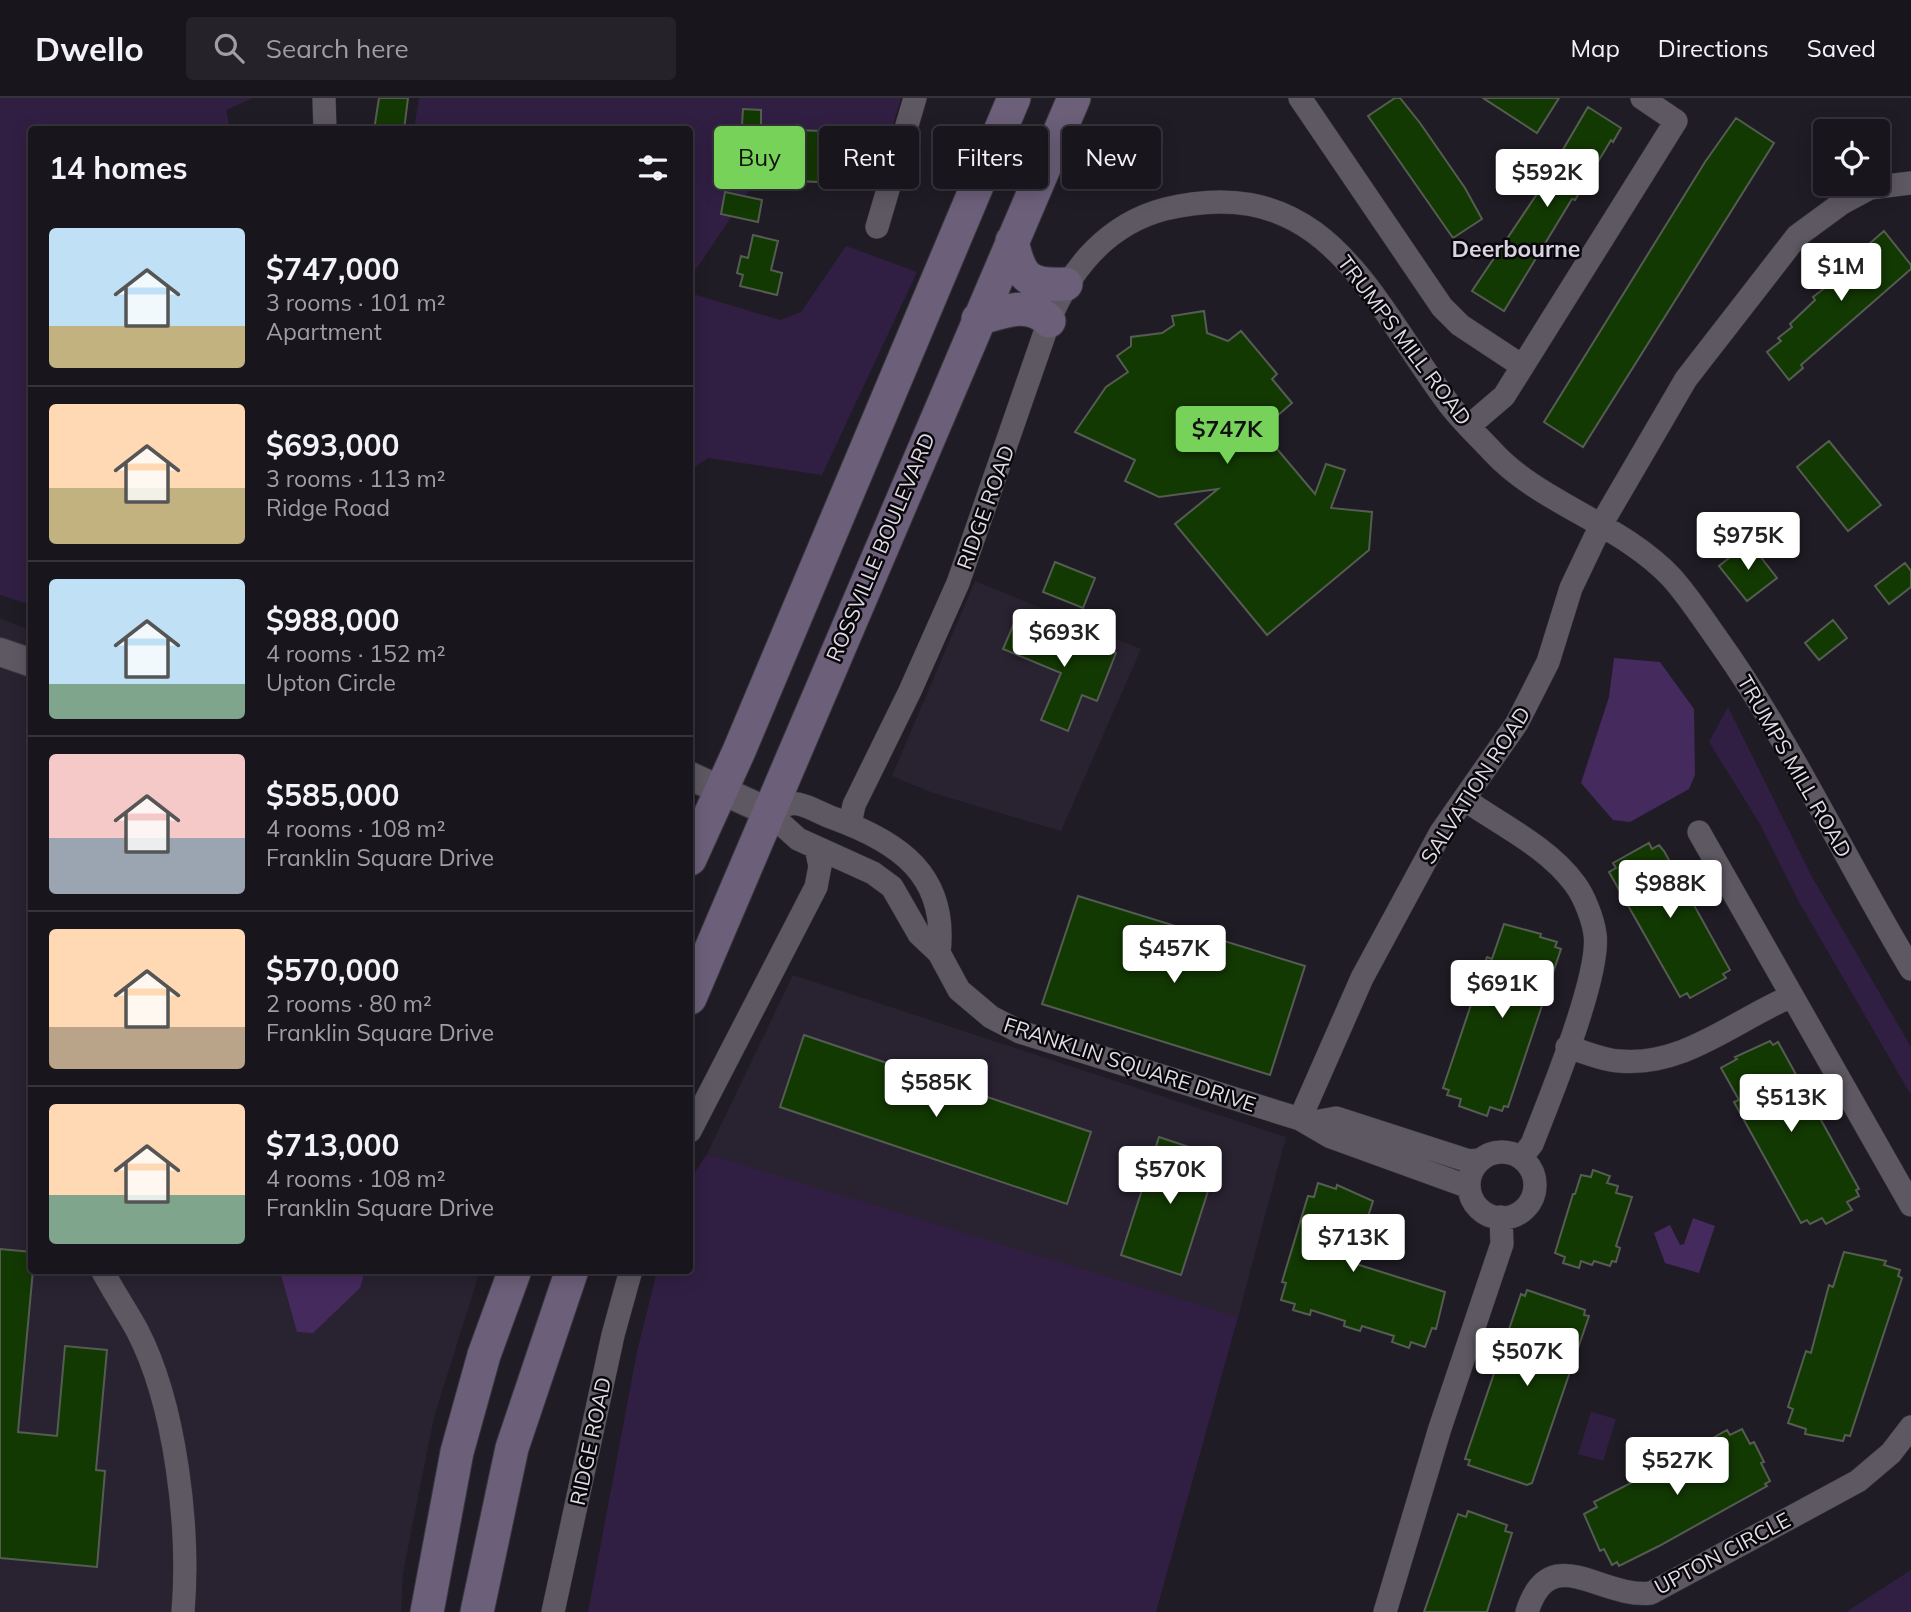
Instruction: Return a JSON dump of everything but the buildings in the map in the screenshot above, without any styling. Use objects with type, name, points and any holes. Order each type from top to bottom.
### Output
[{"type":"main road","points":[[693,852],[1014,98]]},
{"type":"main road","name":"ROSSVILLE BOULEVARD","points":[[693,991],[767,811],[1074,98]]},
{"type":"main road","points":[[1012,241],[1018,267],[1029,280],[1044,285],[1066,284]]},
{"type":"main road","points":[[978,319],[1026,308],[1042,314],[1049,321]]},
{"type":"main road","points":[[427,1611],[457,1452],[484,1355],[514,1274]]},
{"type":"main road","points":[[477,1612],[512,1448],[571,1274]]},
{"type":"street","points":[[324,98],[325,126]]},
{"type":"street","points":[[877,227],[915,98]]},
{"type":"street","points":[[1300,98],[1441,307],[1460,325],[1522,366]]},
{"type":"street","points":[[1469,426],[1504,396],[1676,121],[1642,98]]},
{"type":"street","name":"SALVATION ROAD","points":[[1305,1121],[1362,978],[1441,832],[1517,723],[1548,662],[1571,588],[1602,523],[1686,379],[1797,236],[1842,203],[1870,187],[1911,183]]},
{"type":"street","name":"TRUMPS MILL ROAD","points":[[1146,214],[1211,202],[1274,210],[1305,225],[1330,242],[1354,267],[1451,406],[1500,459],[1602,523],[1670,576],[1764,708],[1911,969]]},
{"type":"street","name":"RIDGE ROAD","points":[[850,824],[854,805],[910,691],[958,583],[1049,321],[1066,284],[1080,263],[1107,239],[1146,214]]},
{"type":"street","points":[[0,652],[28,662]]},
{"type":"street","name":"FRANKLIN SQUARE DRIVE","points":[[693,777],[767,811],[798,839],[873,873],[892,887],[919,934],[939,953],[959,990],[991,1017],[1020,1032],[1305,1121],[1331,1137],[1469,1187]]},
{"type":"street","points":[[1464,799],[1536,846],[1557,865],[1576,885],[1595,934],[1594,956],[1567,1047],[1532,1144],[1521,1158]]},
{"type":"street","points":[[767,811],[798,803],[876,837],[916,864],[939,911],[942,930],[939,953]]},
{"type":"street","points":[[1699,832],[1911,1205]]},
{"type":"street","points":[[694,1123],[816,887],[820,866],[816,848]]},
{"type":"street","points":[[1567,1047],[1617,1062],[1651,1061],[1679,1055],[1792,996]]},
{"type":"street","name":"FRANKLIN SQUARE DRIVE","points":[[1305,1121],[1336,1118],[1469,1161],[1482,1159]]},
{"type":"street","points":[[1501,1152],[1521,1158],[1533,1174],[1533,1195],[1521,1211],[1501,1217],[1483,1212],[1476,1205],[1469,1187],[1475,1166],[1482,1159],[1501,1152]]},
{"type":"street","points":[[1385,1612],[1440,1428],[1502,1244],[1501,1217]]},
{"type":"street","points":[[104,1274],[137,1331],[160,1390],[175,1454],[182,1529],[183,1612]]},
{"type":"street","name":"RIDGE ROAD","points":[[553,1612],[613,1335],[630,1274]]},
{"type":"street","name":"UPTON CIRCLE","points":[[1527,1612],[1541,1582],[1552,1575],[1569,1575],[1625,1594],[1651,1593],[1858,1481],[1891,1453],[1911,1427]]},
{"type":"shaded area","points":[[0,98],[253,98],[226,110],[229,126],[28,126],[28,604],[0,595]]},
{"type":"shaded area","points":[[419,98],[901,98],[893,126],[819,126],[819,139],[805,137],[805,126],[714,126],[714,189],[750,189],[693,274],[693,126],[415,126]]},
{"type":"shaded area","points":[[846,246],[917,272],[822,475],[708,458],[693,468],[693,294],[780,320],[801,312]]},
{"type":"shaded area","points":[[975,581],[1141,649],[1061,831],[933,793],[892,776]]},
{"type":"shaded area","points":[[0,618],[28,629],[28,1274],[479,1274],[434,1417],[403,1573],[401,1612],[0,1612]]},
{"type":"shaded area","points":[[1614,658],[1660,662],[1694,709],[1695,775],[1689,789],[1630,822],[1613,820],[1581,783],[1609,697]]},
{"type":"shaded area","points":[[1728,707],[1812,877],[1911,1047],[1911,1095],[1798,900],[1760,824],[1709,742]]},
{"type":"shaded area","points":[[793,975],[1286,1137],[1238,1317],[874,1208],[707,1154]]},
{"type":"shaded area","points":[[707,1154],[1238,1317],[1156,1612],[588,1612],[637,1352],[656,1274],[693,1274],[693,1175]]},
{"type":"shaded area","points":[[1693,1218],[1715,1226],[1699,1273],[1665,1263],[1654,1233],[1670,1225],[1680,1245],[1684,1244]]},
{"type":"shaded area","points":[[281,1274],[364,1274],[360,1288],[313,1333],[297,1332]]},
{"type":"shaded area","points":[[1591,1412],[1616,1419],[1603,1461],[1578,1454]]},
{"type":"shaded area","points":[[1911,1570],[1911,1612],[1846,1612]]},
{"type":"district","name":"Deerbourne","points":[[1516,248]]}]
